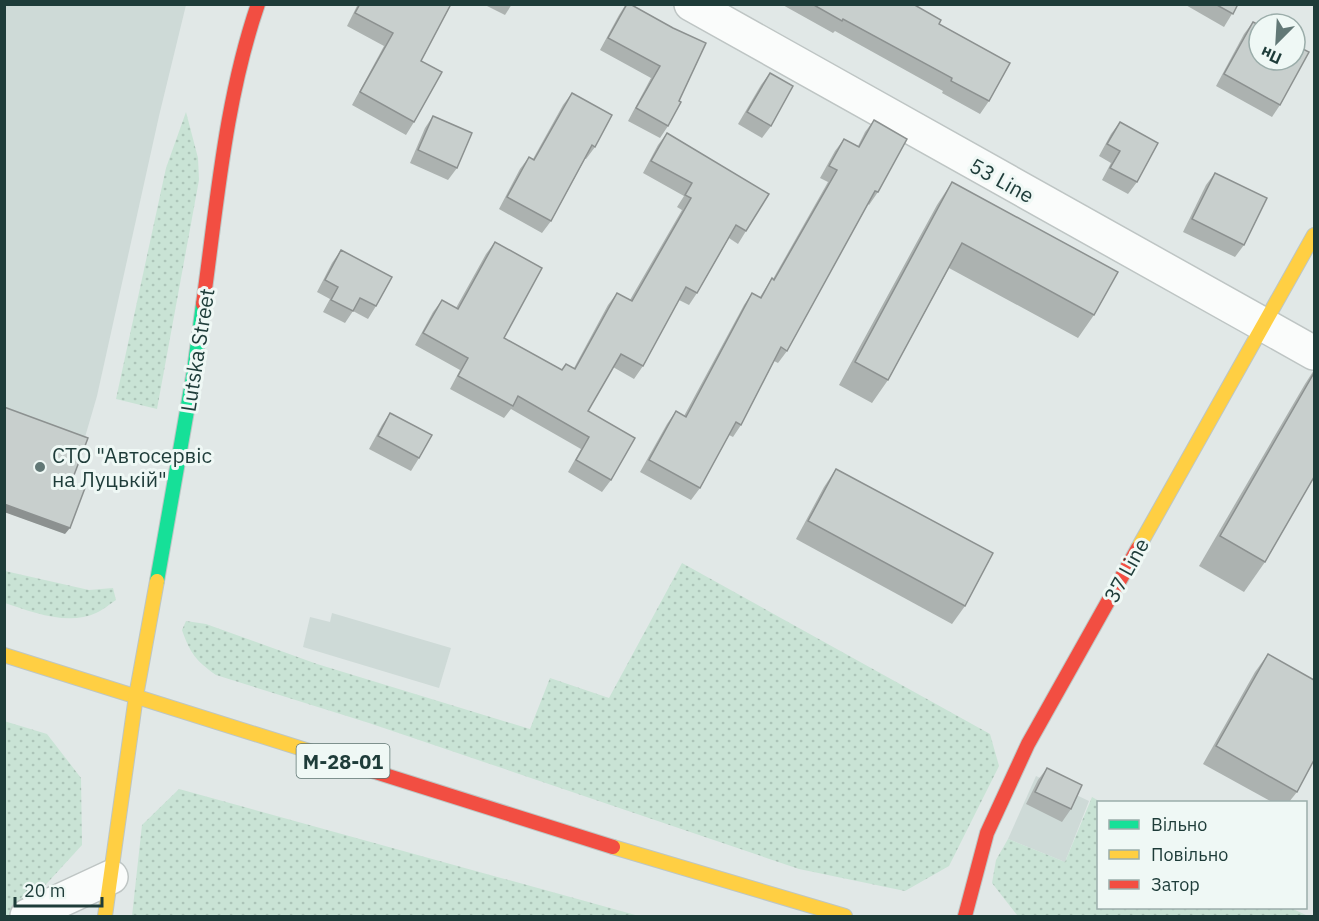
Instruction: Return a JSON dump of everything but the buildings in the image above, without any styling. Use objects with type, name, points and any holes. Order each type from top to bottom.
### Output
[{"type":"main road","name":"Lutska Street","points":[[105,916],[136,696],[194,371],[232,101],[258,4]]},
{"type":"main road","name":"37 Line","points":[[965,916],[987,833],[1028,744],[1314,235]]},
{"type":"main road","name":"М-28-01","points":[[4,655],[680,868],[845,916]]},
{"type":"street","name":"53 Line","points":[[691,4],[1314,353]]},
{"type":"street","points":[[27,916],[111,877]]},
{"type":"shaded area","points":[[4,5],[186,5],[97,396],[67,489],[80,494],[65,534],[5,512]]},
{"type":"shaded area","points":[[332,613],[451,648],[439,688],[303,647],[310,617],[330,622]]},
{"type":"shaded area","points":[[1036,776],[1089,801],[1065,862],[1008,839]]},
{"type":"green space","points":[[186,112],[198,158],[199,180],[157,409],[116,399],[166,168]]},
{"type":"green space","points":[[682,563],[990,734],[999,766],[949,866],[905,891],[799,869],[369,723],[216,675],[194,656],[182,630],[186,621],[206,624],[317,664],[530,729],[550,678],[609,698]]},
{"type":"green space","points":[[5,571],[89,590],[113,588],[116,600],[99,612],[85,617],[62,618],[38,614],[5,603]]},
{"type":"green space","points":[[4,721],[47,734],[81,778],[82,845],[17,916],[5,916]]},
{"type":"green space","points":[[179,789],[639,916],[132,916],[142,825]]},
{"type":"green space","points":[[1092,797],[1099,801],[1097,801],[1097,909],[1293,909],[1308,916],[1017,915],[992,883],[996,860],[1008,839],[1065,862]]},
{"type":"traffic: fast","points":[[157,581],[194,371],[203,304]]},
{"type":"traffic: slow","points":[[1138,548],[1314,235]]},
{"type":"traffic: slow","points":[[105,916],[136,696],[157,581]]},
{"type":"traffic: slow","points":[[4,655],[328,757]]},
{"type":"traffic: slow","points":[[613,847],[845,916]]},
{"type":"traffic: jam","points":[[203,304],[223,152],[237,77],[258,4]]},
{"type":"traffic: jam","points":[[965,916],[987,833],[1028,744],[1138,548]]},
{"type":"traffic: jam","points":[[328,757],[613,847]]},
{"type":"place","name":"СТО \"Автосервіс на Луцькій\"","points":[[40,467]]}]
